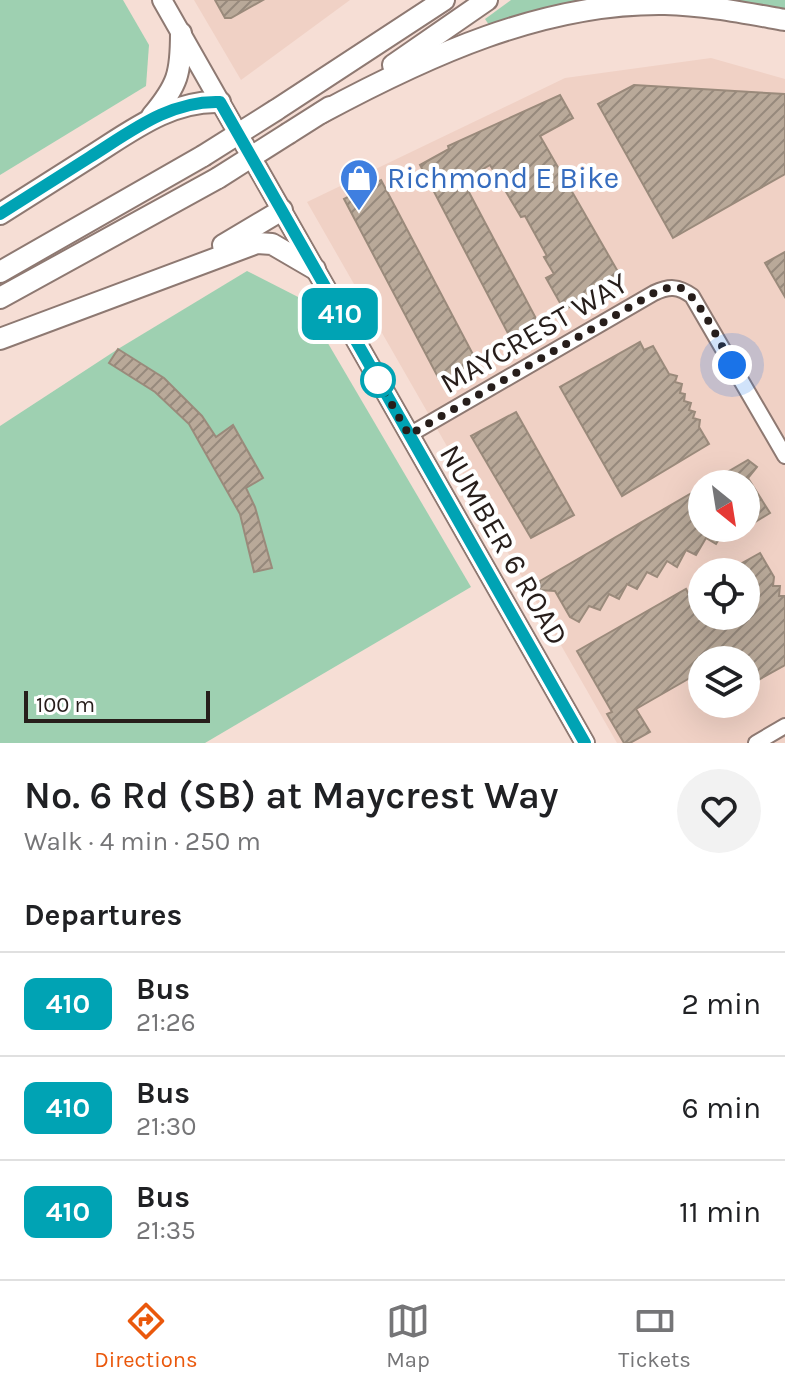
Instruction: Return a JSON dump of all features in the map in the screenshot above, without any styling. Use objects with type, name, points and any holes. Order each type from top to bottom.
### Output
[{"type":"highway","points":[[0,298],[218,178],[321,113],[487,0]]},
{"type":"highway","points":[[0,272],[203,156],[437,4]]},
{"type":"highway","points":[[321,113],[392,75],[455,49],[532,24],[598,9],[664,4],[728,10],[785,20]]},
{"type":"highway","points":[[150,119],[172,92],[181,64],[181,33]]},
{"type":"highway","points":[[0,214],[150,119],[181,106],[203,101],[220,102]]},
{"type":"highway","points":[[182,270],[282,210]]},
{"type":"highway","points":[[0,339],[257,243],[272,244],[315,269]]},
{"type":"main road","name":"NUMBER 6 ROAD","points":[[162,0],[585,743]]},
{"type":"street","name":"MAYCREST WAY","points":[[409,435],[654,293],[679,287],[692,296],[785,456]]},
{"type":"street","points":[[756,743],[785,726]]},
{"type":"shaded area","points":[[194,0],[350,0],[241,80]]},
{"type":"shaded area","points":[[711,58],[785,79],[785,743],[617,743],[307,202],[565,78]]},
{"type":"green space","points":[[0,0],[123,0],[149,45],[146,86],[0,175]]},
{"type":"green space","points":[[511,0],[633,0],[489,25],[485,19]]},
{"type":"green space","points":[[723,0],[785,0],[785,9]]},
{"type":"green space","points":[[247,271],[302,299],[471,587],[205,743],[0,743],[0,426],[118,349]]},
{"type":"building","points":[[215,0],[263,0],[231,18],[225,18]]},
{"type":"building","points":[[634,85],[785,94],[785,174],[673,238],[598,104]]},
{"type":"building","points":[[560,95],[573,118],[540,136],[621,277],[612,285],[564,310],[546,278],[554,274],[544,257],[547,256],[525,216],[521,217],[490,165],[463,181],[540,326],[512,341],[420,165],[449,149],[448,146]]},
{"type":"building","points":[[381,180],[477,362],[440,381],[344,199]]},
{"type":"building","points":[[785,252],[785,297],[765,263]]},
{"type":"building","points":[[640,342],[644,350],[653,346],[669,374],[677,376],[675,382],[682,384],[680,393],[685,394],[684,401],[691,403],[689,410],[695,412],[693,418],[700,420],[699,427],[709,444],[622,496],[560,387]]},
{"type":"building","points":[[118,349],[164,378],[202,416],[216,437],[233,425],[263,478],[246,488],[255,507],[272,568],[254,572],[240,514],[189,424],[155,392],[109,363]]},
{"type":"building","points":[[516,412],[574,515],[531,538],[471,436]]},
{"type":"building","points":[[748,460],[757,467],[755,470],[731,470]]},
{"type":"building","points":[[688,495],[688,542],[704,542],[696,555],[686,550],[677,567],[667,561],[657,577],[647,572],[637,589],[627,584],[619,599],[609,594],[600,610],[589,606],[579,622],[570,617],[555,591],[540,590],[540,581]]},
{"type":"building","points":[[760,497],[770,513],[760,519]]},
{"type":"building","points":[[760,553],[774,577],[773,586],[780,586],[779,596],[785,596],[785,665],[760,679],[760,646],[688,646],[688,679],[636,709],[650,732],[624,743],[607,714],[612,712],[577,651],[686,589],[688,630],[760,630],[760,558],[751,558]]},
{"type":"bus line","name":"410","points":[[0,214],[150,119],[181,106],[203,101],[220,102],[585,743]]},
{"type":"place","name":"Richmond E Bike","points":[[359,212]]},
{"type":"route","points":[[378,380],[409,435],[654,293],[679,287],[692,296],[732,365]]}]
